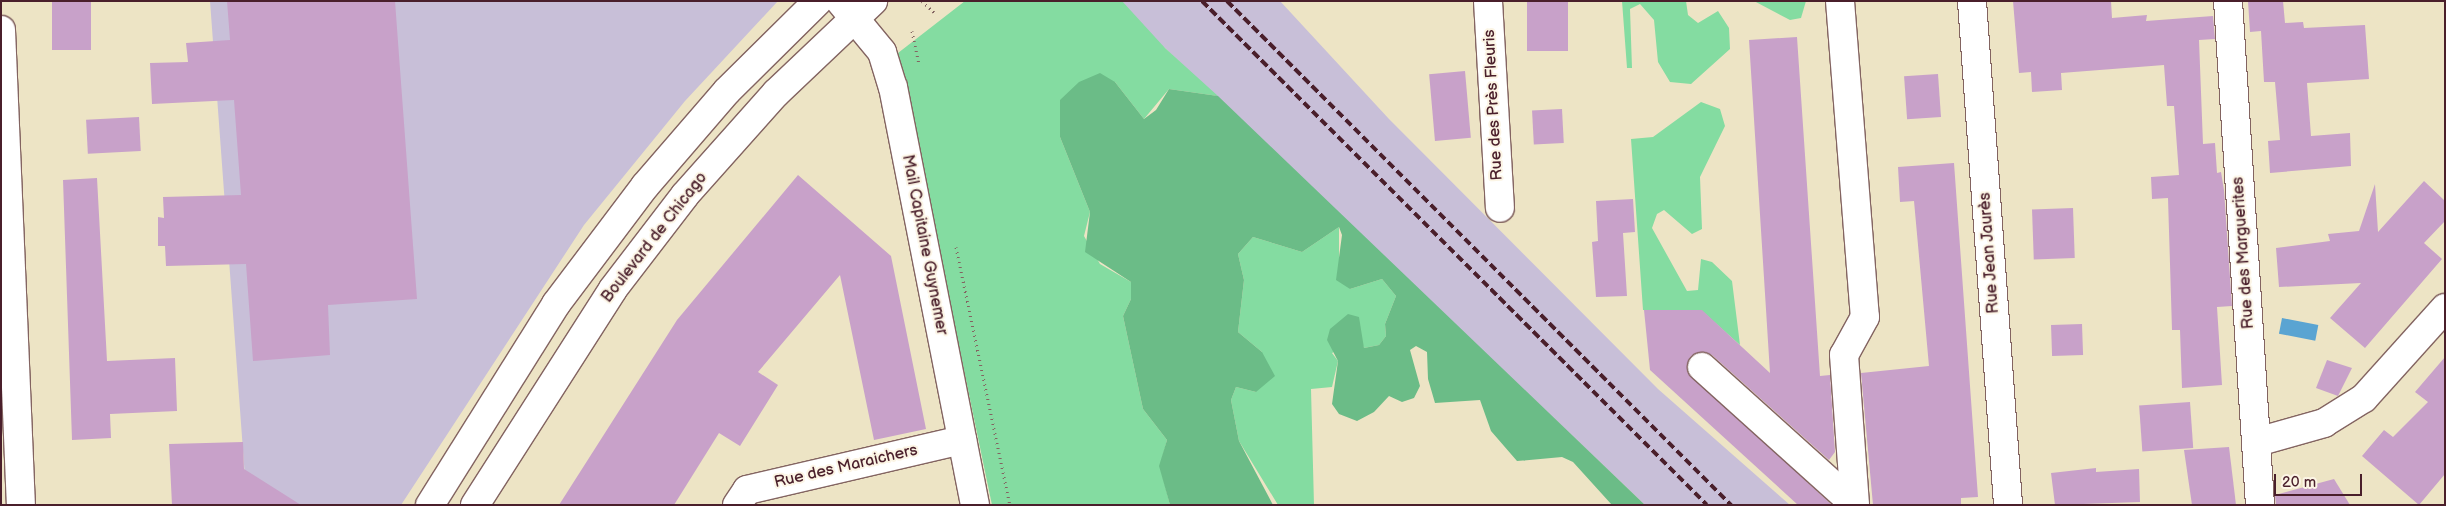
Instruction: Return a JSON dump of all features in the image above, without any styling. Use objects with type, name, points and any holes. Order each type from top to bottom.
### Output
[{"type":"street","points":[[790,27],[799,1]]},
{"type":"street","points":[[430,505],[556,304],[600,244],[682,142],[790,27],[818,1]]},
{"type":"street","name":"Rue des Près Fleuris","points":[[1488,1],[1500,208]]},
{"type":"street","points":[[1840,1],[1865,316],[1844,355],[1855,504]]},
{"type":"street","name":"Rue Jean Jaurès","points":[[1972,1],[2008,505]]},
{"type":"street","name":"Rue des Marguerites","points":[[2228,1],[2260,505]]},
{"type":"street","name":"Mail Capitaine Guynemer","points":[[856,7],[882,52],[893,87],[975,505]]},
{"type":"street","name":"Boulevard de Chicago","points":[[475,505],[613,289],[685,195],[856,7]]},
{"type":"street","points":[[1,30],[21,505]]},
{"type":"street","points":[[2257,442],[2324,423],[2357,403],[2445,308]]},
{"type":"street","points":[[1702,367],[1855,504]]},
{"type":"street","name":"Rue des Maraichers","points":[[737,505],[747,490],[962,440]]},
{"type":"path","points":[[922,1],[935,13]]},
{"type":"path","points":[[912,31],[920,70]]},
{"type":"path","name":"Mail Capitaine Guynemer","points":[[956,244],[1010,505]]},
{"type":"shaded area","points":[[210,1],[778,1],[685,101],[584,225],[401,505],[247,505]]},
{"type":"shaded area","points":[[1059,1],[1280,1],[1389,119],[1658,389],[1790,505],[1645,505],[1165,48]]},
{"type":"green space","points":[[965,1],[1122,1],[1165,48],[1218,96],[1169,89],[1144,119],[1115,82],[1060,137],[1090,212],[1084,236],[1100,264],[1131,282],[1131,299],[1123,316],[1143,409],[1167,440],[1160,466],[1170,505],[992,505],[898,53]]},
{"type":"green space","points":[[1622,1],[1686,1],[1688,15],[1698,23],[1718,11],[1729,28],[1730,49],[1691,84],[1670,82],[1658,62],[1654,20],[1640,4],[1630,9],[1632,68],[1627,68]]},
{"type":"green space","points":[[1754,1],[1806,1],[1801,18],[1790,20]]},
{"type":"green space","points":[[1100,73],[1115,82],[1144,119],[1156,110],[1169,89],[1218,96],[1645,505],[1612,505],[1573,462],[1562,457],[1517,461],[1491,431],[1480,400],[1435,403],[1428,379],[1427,352],[1416,346],[1410,350],[1420,386],[1414,398],[1402,402],[1389,396],[1374,412],[1357,421],[1339,414],[1332,404],[1338,361],[1327,340],[1330,329],[1348,314],[1359,317],[1364,348],[1379,345],[1386,336],[1385,324],[1396,296],[1382,279],[1350,289],[1336,280],[1342,235],[1339,227],[1302,252],[1253,237],[1238,254],[1244,280],[1238,332],[1262,352],[1275,376],[1256,392],[1236,387],[1231,400],[1239,441],[1273,505],[1170,505],[1159,466],[1167,440],[1143,409],[1123,316],[1131,299],[1131,282],[1085,252],[1090,212],[1060,137],[1060,100],[1079,82]]},
{"type":"green space","points":[[1701,102],[1720,109],[1725,126],[1700,177],[1702,229],[1692,234],[1664,210],[1657,214],[1652,228],[1687,291],[1698,290],[1701,259],[1712,262],[1732,281],[1740,345],[1702,311],[1643,310],[1631,139],[1653,137]]},
{"type":"green space","points":[[1339,227],[1339,261],[1350,289],[1382,279],[1396,296],[1385,324],[1386,336],[1379,345],[1364,348],[1360,338],[1332,353],[1338,361],[1332,387],[1311,389],[1314,505],[1278,505],[1239,441],[1231,400],[1236,387],[1256,392],[1262,352],[1238,332],[1244,280],[1238,254],[1253,237],[1302,252]]},
{"type":"water","points":[[2282,318],[2318,325],[2315,341],[2279,334]]},
{"type":"building","points":[[52,1],[91,1],[91,50],[52,50]]},
{"type":"building","points":[[227,1],[395,1],[417,299],[328,305],[330,355],[253,361],[246,264],[166,266],[165,246],[158,246],[158,217],[164,218],[163,197],[241,195],[234,100],[152,104],[150,63],[188,62],[186,43],[230,40]]},
{"type":"building","points":[[1527,1],[1568,1],[1568,51],[1527,51]]},
{"type":"building","points":[[2013,1],[2111,1],[2112,18],[2147,15],[2146,21],[2213,16],[2215,39],[2199,40],[2203,144],[2215,143],[2217,173],[2221,172],[2224,190],[2232,306],[2217,307],[2222,385],[2182,388],[2180,330],[2172,330],[2168,198],[2152,199],[2151,177],[2179,175],[2174,106],[2167,106],[2164,65],[2061,73],[2062,90],[2032,92],[2031,72],[2019,73]]},
{"type":"building","points":[[2248,1],[2283,1],[2285,23],[2303,22],[2304,28],[2365,25],[2369,79],[2307,83],[2311,136],[2350,133],[2351,166],[2270,173],[2268,141],[2280,140],[2275,82],[2264,82],[2261,31],[2250,32]]},
{"type":"building","points":[[1797,37],[1820,376],[1830,375],[1835,452],[1829,460],[1712,355],[1705,352],[1691,356],[1687,371],[1832,505],[1798,505],[1650,370],[1644,310],[1702,310],[1770,373],[1749,40]]},
{"type":"building","points":[[1465,71],[1471,138],[1435,141],[1429,74]]},
{"type":"building","points":[[1938,74],[1941,117],[1907,119],[1904,76]]},
{"type":"building","points":[[1562,109],[1564,143],[1534,145],[1532,111]]},
{"type":"building","points":[[139,117],[141,151],[88,154],[86,120]]},
{"type":"building","points":[[1954,163],[1978,497],[1961,498],[1961,505],[1873,505],[1861,373],[1929,366],[1914,201],[1900,202],[1898,167]]},
{"type":"building","points":[[798,175],[891,256],[926,429],[874,440],[840,275],[758,372],[778,385],[740,446],[719,433],[674,505],[559,505],[677,320]]},
{"type":"building","points":[[97,178],[107,361],[175,358],[177,411],[110,414],[111,438],[72,440],[63,180]]},
{"type":"building","points":[[2424,181],[2445,201],[2445,221],[2424,243],[2442,259],[2365,348],[2330,318],[2361,283],[2279,287],[2276,248],[2330,241],[2328,234],[2359,231],[2375,184],[2378,232]]},
{"type":"building","points":[[1633,199],[1635,232],[1623,233],[1627,296],[1596,297],[1592,242],[1598,241],[1596,201]]},
{"type":"building","points":[[2073,208],[2075,258],[2034,259],[2032,209]]},
{"type":"building","points":[[2082,324],[2083,355],[2052,356],[2051,325]]},
{"type":"building","points":[[2445,357],[2445,474],[2419,505],[2362,456],[2384,430],[2393,437],[2428,402],[2415,392]]},
{"type":"building","points":[[2327,360],[2352,368],[2338,396],[2316,388]]},
{"type":"building","points":[[2190,402],[2193,448],[2142,451],[2139,406]]},
{"type":"building","points":[[243,442],[244,469],[301,505],[172,505],[169,444]]},
{"type":"building","points":[[2229,447],[2236,505],[2192,505],[2184,450]]},
{"type":"building","points":[[2096,468],[2096,472],[2139,469],[2140,502],[2055,505],[2051,473]]},
{"type":"building","points":[[2334,479],[2350,505],[2276,505],[2275,495]]},
{"type":"railway","points":[[1202,1],[1707,505]]},
{"type":"railway","points":[[1227,1],[1731,505]]}]
